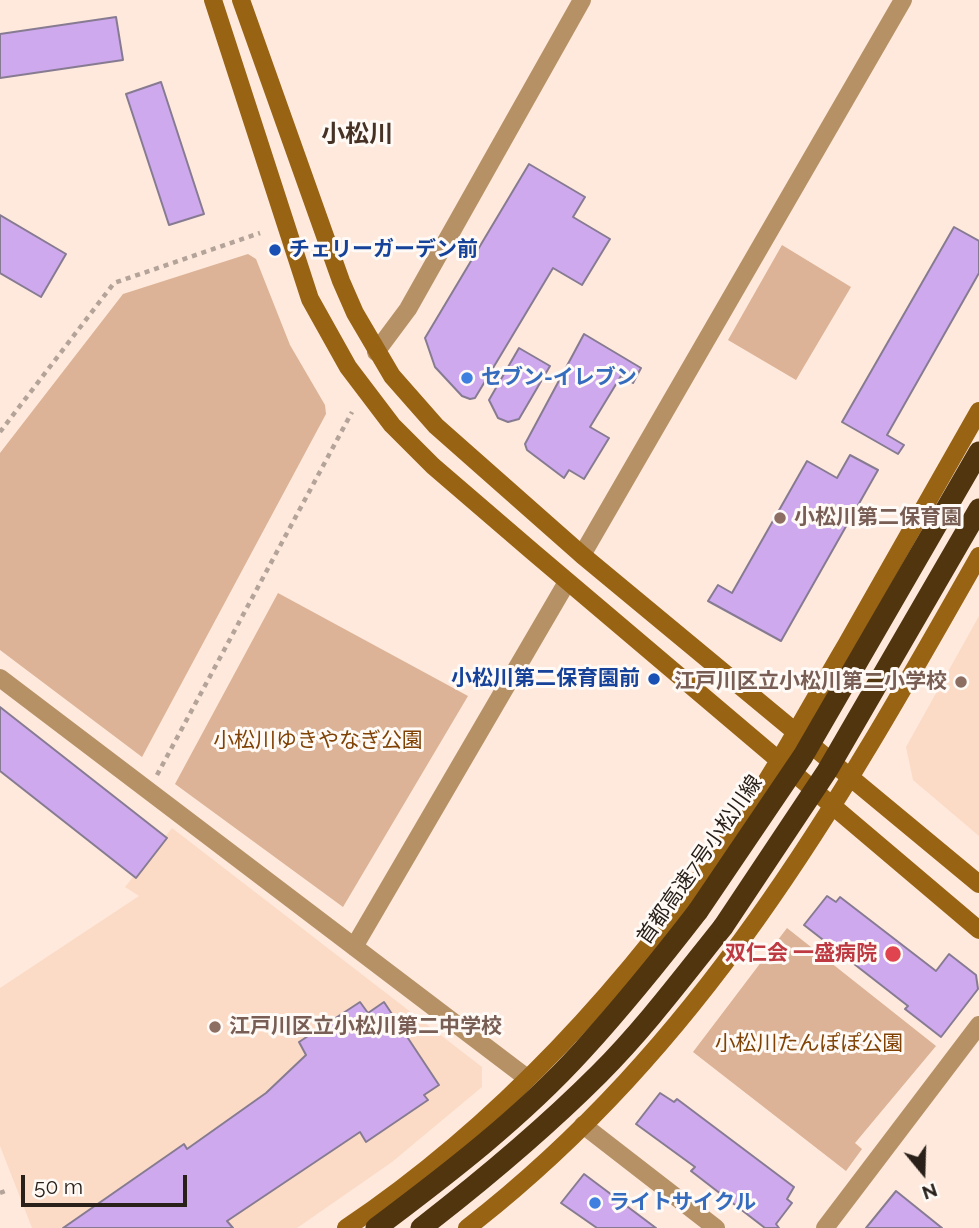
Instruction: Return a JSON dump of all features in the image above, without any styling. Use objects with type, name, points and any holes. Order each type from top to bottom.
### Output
[{"type":"highway","name":"首都高速7号小松川線","points":[[376,1228],[441,1179],[515,1116],[581,1052],[648,976],[743,846],[803,755],[979,452]]},
{"type":"highway","points":[[421,1228],[526,1144],[600,1073],[668,996],[715,936],[827,771],[979,509]]},
{"type":"street","points":[[213,0],[310,299],[348,367],[391,425],[424,458],[567,582],[979,930]]},
{"type":"street","points":[[241,0],[341,281],[376,352],[392,376],[436,426],[582,555],[979,884]]},
{"type":"street","points":[[376,352],[408,309],[582,0]]},
{"type":"street","points":[[582,555],[903,0]]},
{"type":"street","points":[[346,1228],[436,1161],[527,1078],[623,976],[712,862],[794,733],[979,411]]},
{"type":"street","points":[[467,1228],[509,1194],[583,1125],[646,1059],[731,958],[852,779],[979,556]]},
{"type":"street","points":[[354,947],[567,582]]},
{"type":"street","points":[[0,677],[527,1078]]},
{"type":"street","points":[[825,1228],[979,1025]]},
{"type":"street","points":[[583,1125],[716,1228]]},
{"type":"path","points":[[0,432],[114,283],[260,233]]},
{"type":"path","points":[[154,780],[352,412]]},
{"type":"path","points":[[0,1192],[8,1190]]},
{"type":"shaded area","name":"江戸川区立小松川第二小学校","points":[[979,616],[979,836],[913,780],[906,747]]},
{"type":"shaded area","name":"江戸川区立小松川第二中学校","points":[[172,828],[482,1067],[482,1087],[392,1162],[297,1228],[32,1228],[0,1146],[0,988],[139,896],[125,887]]},
{"type":"green space","points":[[782,245],[851,287],[796,380],[728,340]]},
{"type":"green space","points":[[248,254],[256,259],[290,345],[325,405],[326,414],[142,757],[0,650],[0,453],[123,294]]},
{"type":"green space","name":"小松川ゆきやなぎ公園","points":[[278,593],[468,696],[343,907],[175,784]]},
{"type":"green space","name":"小松川たんぽぽ公園","points":[[787,928],[936,1046],[855,1143],[862,1149],[846,1171],[693,1052]]},
{"type":"building","points":[[116,17],[123,60],[0,78],[0,34]]},
{"type":"building","points":[[161,82],[204,214],[169,225],[126,94]]},
{"type":"building","points":[[529,164],[585,197],[573,217],[610,239],[582,285],[553,268],[475,398],[470,399],[462,396],[435,367],[425,338]]},
{"type":"building","points":[[0,215],[66,254],[41,297],[0,273]]},
{"type":"building","points":[[954,227],[979,241],[979,273],[887,435],[904,445],[898,454],[842,422]]},
{"type":"building","points":[[584,334],[641,368],[633,383],[621,376],[590,427],[609,438],[584,479],[569,470],[564,478],[527,450],[525,444]]},
{"type":"building","points":[[519,348],[550,366],[519,419],[508,422],[498,418],[489,400]]},
{"type":"building","points":[[850,455],[878,470],[781,641],[708,601],[718,585],[732,593],[807,461],[837,478]]},
{"type":"building","points":[[0,707],[167,838],[136,878],[0,771]]},
{"type":"building","points":[[827,896],[836,902],[840,897],[936,971],[949,954],[976,975],[978,989],[941,1037],[905,1009],[908,1006],[804,925]]},
{"type":"building","points":[[360,1002],[368,1013],[384,1002],[439,1085],[424,1095],[428,1100],[366,1142],[360,1132],[227,1221],[233,1228],[63,1228],[184,1144],[187,1149],[266,1093],[306,1055],[299,1042]]},
{"type":"building","points":[[660,1093],[674,1102],[677,1099],[794,1187],[787,1199],[792,1203],[776,1224],[779,1228],[765,1228],[691,1171],[695,1167],[636,1124]]},
{"type":"building","points":[[584,1174],[656,1228],[597,1228],[561,1203]]},
{"type":"building","points":[[896,1191],[942,1228],[866,1228]]},
{"type":"place","name":"チェリーガーデン前","points":[[275,250]]},
{"type":"place","name":"セブン-イレブン","points":[[467,378]]},
{"type":"place","name":"小松川第二保育園","points":[[780,518]]},
{"type":"place","name":"小松川第二保育園前","points":[[654,679]]},
{"type":"place","name":"江戸川区立小松川第二小学校","points":[[961,682]]},
{"type":"place","name":"双仁会 一盛病院","points":[[893,954]]},
{"type":"place","name":"江戸川区立小松川第二中学校","points":[[215,1027]]},
{"type":"place","name":"ライトサイクル","points":[[595,1203]]},
{"type":"district","name":"小松川","points":[[357,135]]}]
